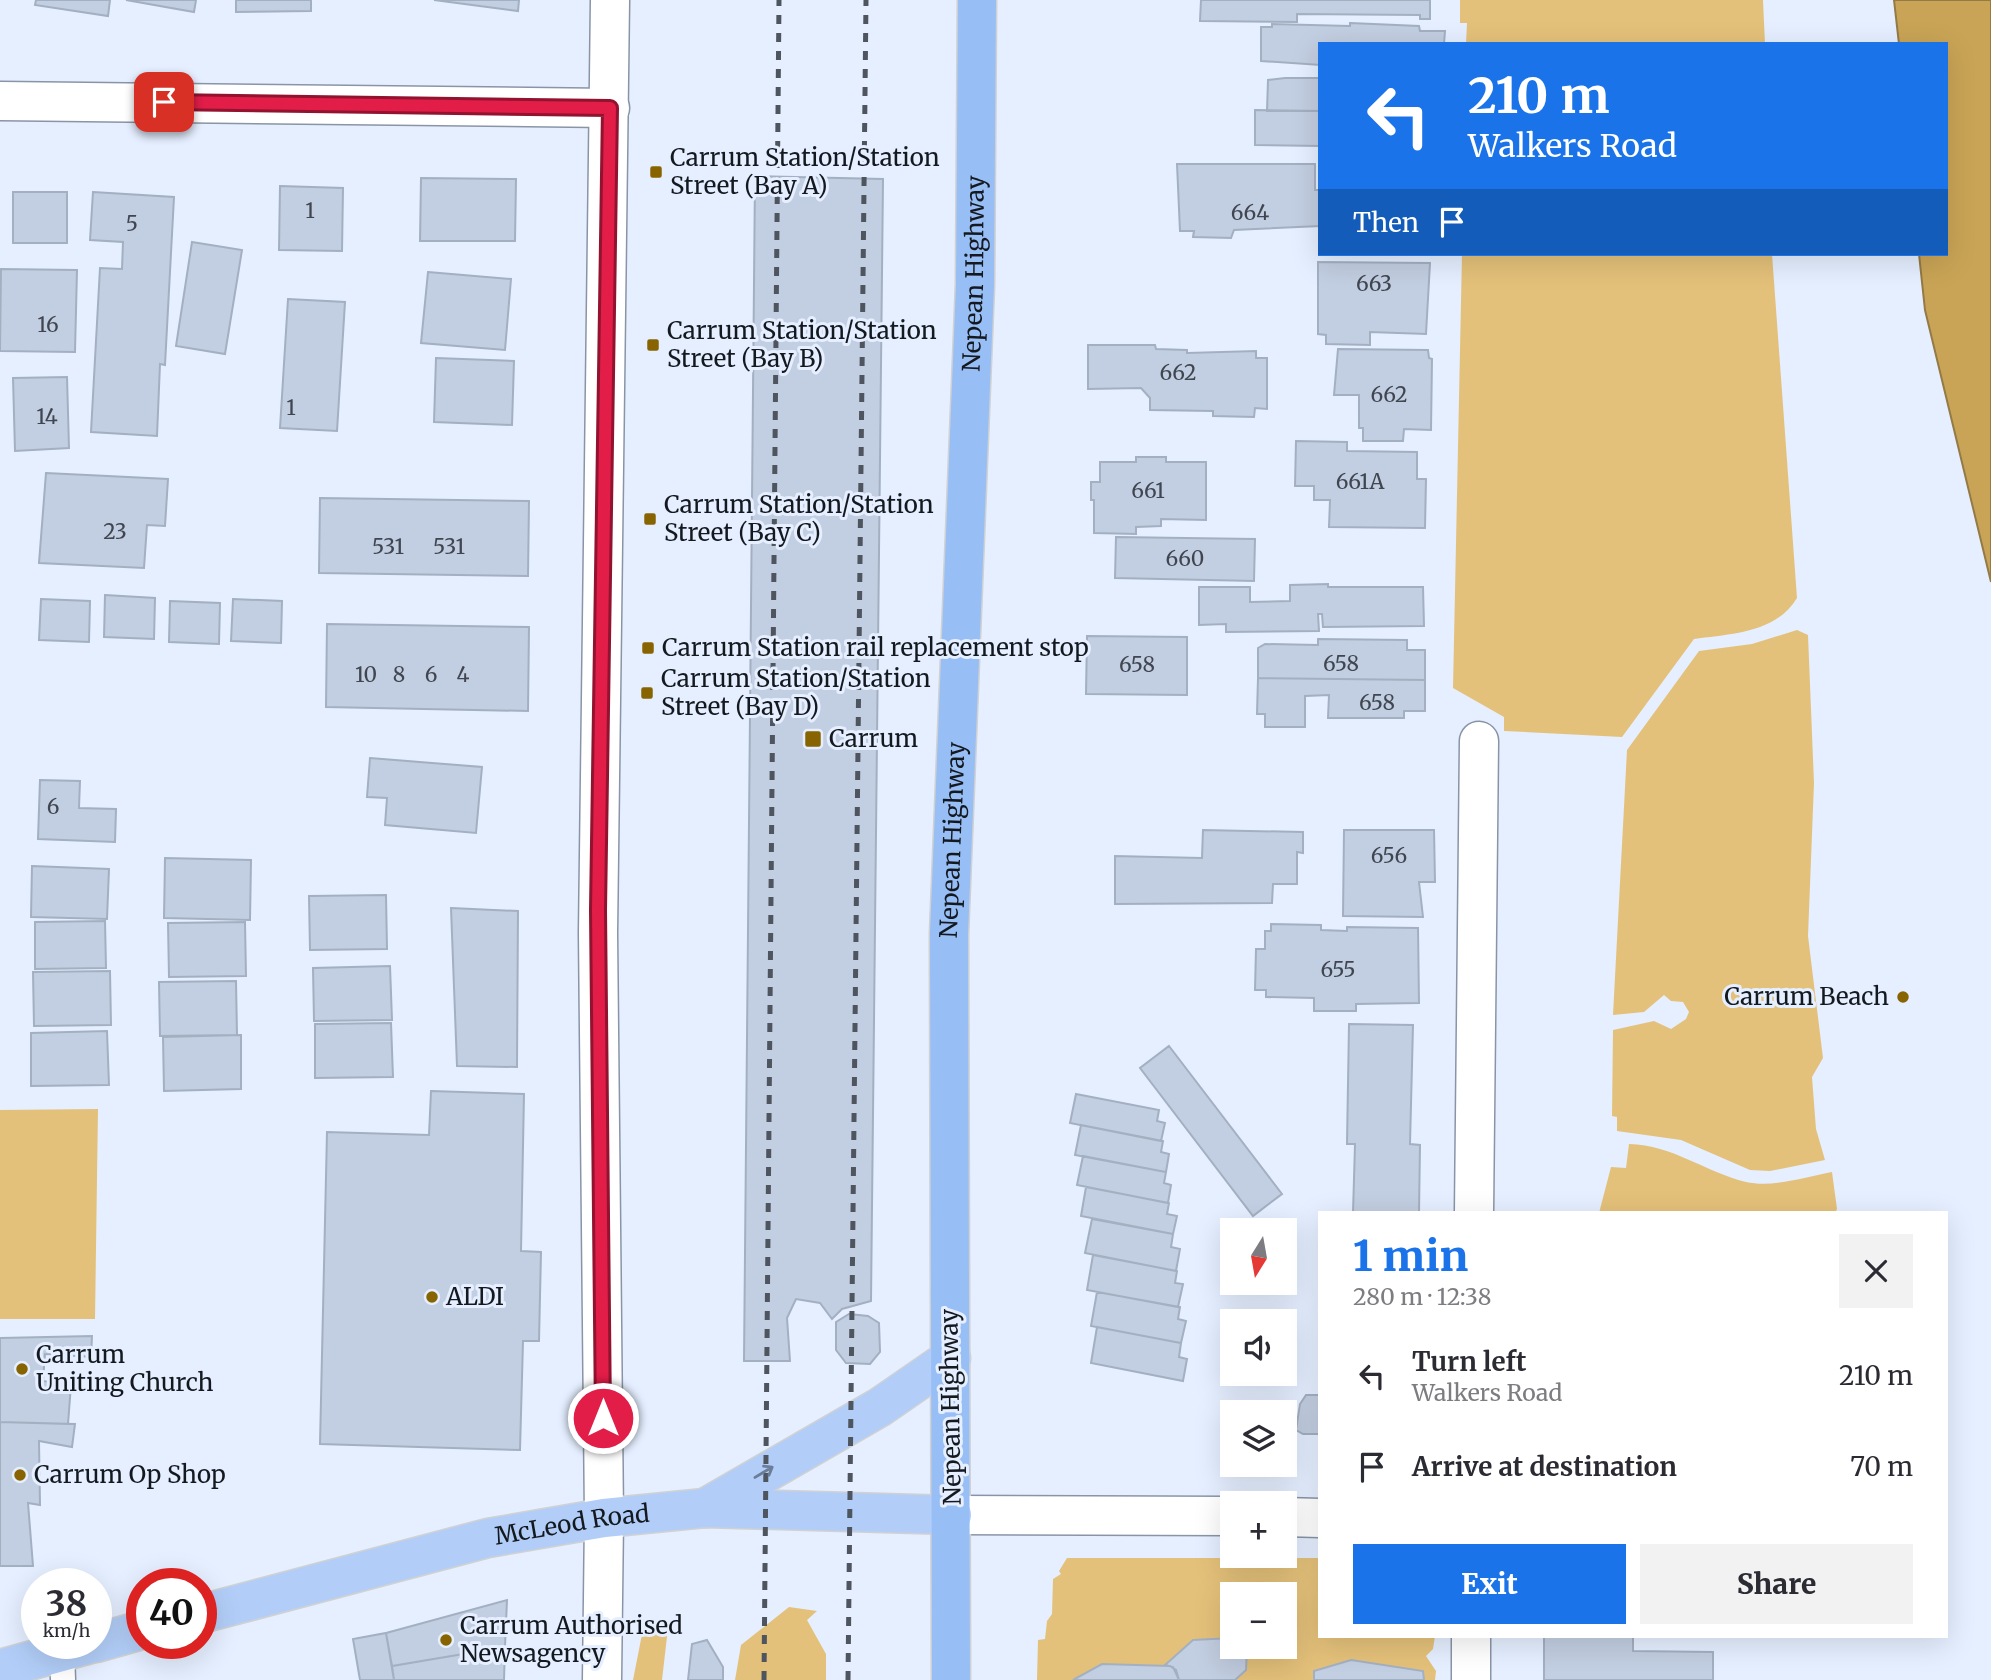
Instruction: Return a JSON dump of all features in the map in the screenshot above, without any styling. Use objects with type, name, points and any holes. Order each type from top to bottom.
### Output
[{"type":"highway","name":"Nepean Highway","points":[[951,1680],[949,934],[975,285],[977,0]]},
{"type":"main road","points":[[705,1508],[880,1407],[951,1358]]},
{"type":"main road","name":"McLeod Road","points":[[217,1610],[497,1536],[604,1518],[705,1508],[952,1515]]},
{"type":"main road","points":[[0,1669],[53,1659]]},
{"type":"street","points":[[602,1680],[604,1518],[598,920],[610,0]]},
{"type":"street","points":[[0,101],[610,108]]},
{"type":"street","points":[[1474,1211],[1479,741]]},
{"type":"street","points":[[952,1515],[1220,1516]]},
{"type":"street","points":[[1297,1517],[1318,1518]]},
{"type":"street","points":[[1471,1638],[1471,1680]]},
{"type":"shaded area","points":[[1460,0],[1763,0],[1765,42],[1466,42],[1467,23],[1460,23]]},
{"type":"shaded area","points":[[1894,0],[1991,0],[1991,582],[1925,310],[1919,256],[1948,256],[1948,42],[1899,42]]},
{"type":"shaded area","points":[[1462,256],[1772,256],[1797,598],[1788,610],[1765,625],[1737,633],[1694,639],[1622,737],[1504,731],[1504,717],[1453,688]]},
{"type":"shaded area","points":[[1797,630],[1808,635],[1814,783],[1808,936],[1823,1058],[1812,1077],[1816,1129],[1825,1160],[1770,1171],[1750,1170],[1681,1140],[1617,1131],[1617,1117],[1612,1116],[1613,1030],[1654,1021],[1671,1029],[1686,1019],[1689,1012],[1683,1002],[1671,1001],[1664,995],[1644,1012],[1613,1015],[1627,750],[1699,651],[1752,644]]},
{"type":"shaded area","points":[[98,1109],[95,1319],[0,1319],[0,1110]]},
{"type":"shaded area","points":[[1629,1144],[1660,1149],[1746,1182],[1767,1184],[1832,1172],[1837,1209],[1600,1211],[1611,1167],[1626,1168]]},
{"type":"shaded area","points":[[1067,1558],[1220,1558],[1220,1568],[1297,1568],[1297,1558],[1318,1558],[1318,1638],[1435,1638],[1433,1649],[1426,1656],[1436,1671],[1435,1680],[1037,1680],[1038,1640],[1045,1639],[1047,1621],[1052,1614],[1053,1579],[1061,1574],[1059,1571]]},
{"type":"shaded area","points":[[789,1607],[817,1611],[807,1620],[826,1654],[826,1680],[735,1680],[741,1645]]},
{"type":"shaded area","points":[[645,1619],[668,1628],[662,1680],[633,1680]]},
{"type":"building","points":[[36,0],[110,0],[108,16],[35,5]]},
{"type":"building","points":[[126,0],[196,0],[194,12]]},
{"type":"building","points":[[236,0],[311,0],[311,11],[236,12]]},
{"type":"building","points":[[434,0],[519,0],[518,11]]},
{"type":"building","points":[[1201,0],[1430,0],[1430,19],[1420,19],[1420,15],[1297,14],[1297,22],[1200,21]]},
{"type":"building","points":[[1350,23],[1419,26],[1420,31],[1445,31],[1444,42],[1318,42],[1318,65],[1261,61],[1261,27],[1272,27],[1272,24],[1350,26]]},
{"type":"building","points":[[1318,78],[1318,111],[1267,111],[1268,80]]},
{"type":"building","points":[[1255,110],[1318,111],[1318,146],[1255,145]]},
{"type":"building","points":[[1177,164],[1315,164],[1318,226],[1234,230],[1231,238],[1193,237],[1194,231],[1180,231]]},
{"type":"building","name":"Carrum","points":[[755,176],[883,179],[871,1301],[842,1309],[832,1319],[820,1303],[796,1299],[787,1318],[790,1361],[744,1361]]},
{"type":"building","points":[[421,178],[516,179],[515,241],[420,241]]},
{"type":"building","points":[[280,186],[343,188],[342,251],[279,250]]},
{"type":"building","points":[[13,192],[67,192],[67,243],[13,243]]},
{"type":"building","points":[[93,192],[174,197],[165,365],[160,364],[157,436],[91,432],[100,268],[122,269],[123,242],[90,240]]},
{"type":"building","points":[[192,242],[242,250],[225,354],[176,346]]},
{"type":"building","points":[[1318,262],[1430,263],[1426,334],[1370,332],[1370,345],[1326,344],[1326,335],[1318,334]]},
{"type":"building","points":[[1,269],[77,270],[75,352],[0,351]]},
{"type":"building","points":[[428,272],[511,279],[505,350],[421,343]]},
{"type":"building","points":[[288,299],[345,302],[337,431],[280,428]]},
{"type":"building","points":[[1088,345],[1155,345],[1156,349],[1187,350],[1187,353],[1256,351],[1256,358],[1267,358],[1267,409],[1255,408],[1254,417],[1213,416],[1213,411],[1150,410],[1150,398],[1141,388],[1088,389]]},
{"type":"building","points":[[1338,349],[1428,350],[1429,358],[1432,359],[1431,430],[1404,429],[1403,441],[1363,441],[1363,428],[1359,428],[1359,395],[1334,395]]},
{"type":"building","points":[[436,358],[514,361],[512,425],[434,422]]},
{"type":"building","points":[[67,377],[69,448],[15,451],[13,378]]},
{"type":"building","points":[[1296,441],[1347,442],[1347,451],[1417,452],[1417,479],[1426,479],[1425,528],[1329,527],[1330,500],[1314,500],[1314,486],[1295,486]]},
{"type":"building","points":[[1136,457],[1166,457],[1166,462],[1206,462],[1206,520],[1161,519],[1161,526],[1136,527],[1136,534],[1094,533],[1091,482],[1100,482],[1100,462],[1136,462]]},
{"type":"building","points":[[46,473],[168,479],[165,526],[147,525],[144,568],[39,563]]},
{"type":"building","points":[[320,498],[529,501],[528,576],[319,573]]},
{"type":"building","points":[[1116,537],[1255,539],[1254,581],[1115,578]]},
{"type":"building","points":[[1328,584],[1328,587],[1423,587],[1424,626],[1323,627],[1322,614],[1318,614],[1319,631],[1226,632],[1226,624],[1199,625],[1199,587],[1250,587],[1250,602],[1290,601],[1290,585]]},
{"type":"building","points":[[105,595],[155,598],[154,639],[104,637]]},
{"type":"building","points":[[41,599],[90,601],[89,642],[39,640]]},
{"type":"building","points":[[233,599],[282,601],[281,643],[231,641]]},
{"type":"building","points":[[170,601],[220,603],[219,644],[169,642]]},
{"type":"building","points":[[327,624],[529,627],[528,711],[326,707]]},
{"type":"building","points":[[1087,636],[1187,637],[1187,695],[1086,694]]},
{"type":"building","points":[[1318,639],[1407,640],[1407,650],[1425,650],[1425,680],[1258,678],[1258,648],[1265,644],[1318,645]]},
{"type":"building","points":[[1258,678],[1425,680],[1425,711],[1404,711],[1404,718],[1328,718],[1329,695],[1305,696],[1305,727],[1265,727],[1265,714],[1257,714]]},
{"type":"building","points":[[370,758],[482,767],[476,833],[385,825],[387,798],[367,797]]},
{"type":"building","points":[[40,780],[80,781],[79,808],[116,809],[115,842],[38,839]]},
{"type":"building","points":[[1203,830],[1303,832],[1303,853],[1297,852],[1297,884],[1273,884],[1272,903],[1115,904],[1115,856],[1202,858]]},
{"type":"building","points":[[1344,830],[1434,830],[1435,882],[1419,882],[1423,917],[1343,916]]},
{"type":"building","points":[[165,858],[251,860],[250,920],[164,918]]},
{"type":"building","points":[[32,866],[109,869],[107,919],[31,917]]},
{"type":"building","points":[[386,895],[387,949],[310,950],[309,896]]},
{"type":"building","points":[[451,908],[518,911],[517,1067],[457,1066]]},
{"type":"building","points":[[105,921],[106,968],[35,969],[35,922]]},
{"type":"building","points":[[245,922],[246,976],[169,977],[168,923]]},
{"type":"building","points":[[1271,924],[1321,925],[1321,930],[1347,931],[1347,927],[1418,928],[1419,1003],[1356,1004],[1356,1011],[1314,1011],[1314,998],[1266,997],[1266,990],[1255,990],[1256,949],[1265,949],[1265,931],[1271,931]]},
{"type":"building","points":[[390,966],[392,1020],[314,1021],[313,968]]},
{"type":"building","points":[[110,971],[111,1025],[34,1026],[33,972]]},
{"type":"building","points":[[236,981],[237,1035],[160,1036],[159,982]]},
{"type":"building","points":[[391,1023],[393,1077],[315,1078],[315,1024]]},
{"type":"building","points":[[1349,1024],[1413,1025],[1410,1144],[1420,1145],[1419,1211],[1353,1211],[1355,1144],[1347,1144]]},
{"type":"building","points":[[107,1031],[109,1085],[31,1086],[31,1033]]},
{"type":"building","points":[[241,1035],[241,1089],[164,1091],[163,1037]]},
{"type":"building","points":[[1169,1046],[1282,1194],[1253,1216],[1140,1068]]},
{"type":"building","name":"ALDI","points":[[431,1091],[524,1094],[521,1251],[541,1252],[539,1341],[523,1341],[520,1450],[320,1444],[327,1132],[429,1135]]},
{"type":"building","points":[[1076,1094],[1159,1110],[1157,1121],[1165,1123],[1161,1141],[1070,1123]]},
{"type":"building","points":[[1081,1125],[1163,1141],[1161,1152],[1169,1154],[1166,1172],[1075,1155]]},
{"type":"building","points":[[1083,1156],[1166,1172],[1164,1183],[1171,1185],[1168,1203],[1077,1185]]},
{"type":"building","points":[[1086,1187],[1169,1203],[1167,1214],[1177,1216],[1173,1234],[1081,1216]]},
{"type":"building","points":[[1092,1219],[1173,1234],[1171,1247],[1180,1249],[1176,1271],[1085,1253]]},
{"type":"building","points":[[1093,1255],[1177,1271],[1175,1283],[1183,1284],[1178,1307],[1087,1290]]},
{"type":"building","points":[[1097,1292],[1180,1307],[1178,1319],[1186,1321],[1181,1343],[1091,1326]]},
{"type":"building","points":[[849,1314],[868,1316],[879,1323],[880,1352],[870,1364],[846,1363],[836,1350],[836,1322]]},
{"type":"building","points":[[1097,1327],[1181,1343],[1179,1357],[1187,1359],[1183,1381],[1091,1363]]},
{"type":"building","name":"Carrum Uniting Church","points":[[92,1336],[91,1357],[45,1354],[43,1381],[71,1385],[68,1424],[0,1422],[0,1338]]},
{"type":"building","points":[[1306,1395],[1318,1395],[1318,1434],[1303,1434],[1297,1431],[1300,1404]]},
{"type":"building","name":"Carrum Op Shop","points":[[0,1422],[75,1424],[72,1447],[39,1441],[40,1505],[28,1503],[33,1566],[0,1566]]},
{"type":"building","name":"Carrum Authorised Newsagency","points":[[507,1600],[505,1647],[392,1666],[386,1633]]},
{"type":"building","points":[[386,1633],[394,1680],[360,1680],[353,1639]]},
{"type":"building","points":[[1544,1638],[1633,1638],[1633,1651],[1713,1652],[1713,1680],[1544,1680]]},
{"type":"building","points":[[1220,1639],[1220,1659],[1246,1659],[1246,1670],[1235,1680],[1179,1680],[1173,1667],[1165,1665],[1193,1640]]},
{"type":"building","points":[[707,1640],[723,1667],[723,1680],[688,1680],[692,1644]]},
{"type":"building","points":[[505,1647],[504,1680],[394,1680],[392,1666]]},
{"type":"building","points":[[1351,1660],[1423,1671],[1424,1680],[1314,1680],[1314,1671]]},
{"type":"building","points":[[1102,1664],[1170,1666],[1176,1670],[1179,1680],[1073,1680]]},
{"type":"railway","points":[[764,1680],[779,0]]},
{"type":"railway","points":[[848,1680],[866,0]]},
{"type":"place","name":"Carrum Station/Station Street (Bay A)","points":[[656,172]]},
{"type":"place","name":"Carrum Station/Station Street (Bay B)","points":[[653,345]]},
{"type":"place","name":"Carrum Station/Station Street (Bay C)","points":[[650,519]]},
{"type":"place","name":"Carrum Station rail replacement stop","points":[[648,648]]},
{"type":"place","name":"Carrum Station/Station Street (Bay D)","points":[[647,693]]},
{"type":"place","name":"Carrum","points":[[813,739]]},
{"type":"place","name":"Carrum Beach","points":[[1903,997]]},
{"type":"place","name":"ALDI","points":[[432,1297]]},
{"type":"place","name":"Carrum Uniting Church","points":[[22,1369]]},
{"type":"place","name":"Carrum Op Shop","points":[[20,1475]]},
{"type":"place","name":"Carrum Authorised Newsagency","points":[[446,1640]]},
{"type":"route","points":[[164,102],[610,108],[598,910],[603,1418]]}]
